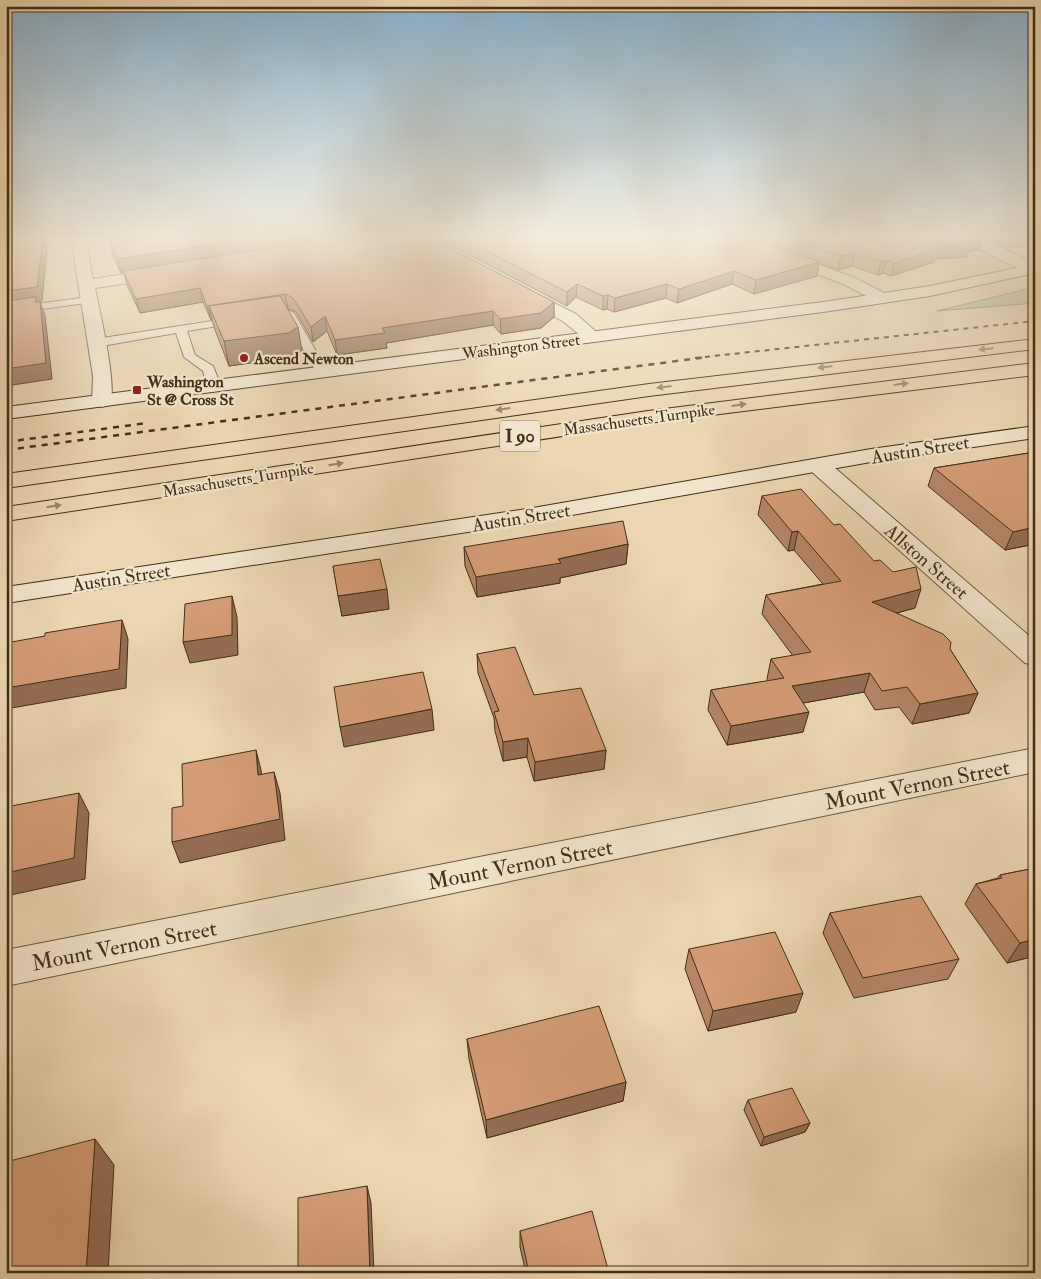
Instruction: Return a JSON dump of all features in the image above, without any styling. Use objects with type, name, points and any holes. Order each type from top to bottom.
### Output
[{"type":"highway","name":"Massachusetts Turnpike","points":[[6,481],[628,392],[830,366],[1035,344]]},
{"type":"highway","name":"Massachusetts Turnpike","points":[[6,514],[604,423],[804,396],[1035,369]]},
{"type":"main road","points":[[89,298],[102,376],[102,401]]},
{"type":"main road","points":[[533,298],[570,318],[593,337]]},
{"type":"main road","name":"Washington Street","points":[[6,413],[882,298]]},
{"type":"main road","name":"Austin Street","points":[[6,595],[540,514],[925,446],[1035,432]]},
{"type":"main road","name":"Allston Street","points":[[819,466],[1035,656]]},
{"type":"main road","name":"Mount Vernon Street","points":[[6,968],[1035,760]]},
{"type":"lane","points":[[6,312],[65,298]]},
{"type":"lane","points":[[268,316],[288,313],[322,372]]},
{"type":"lane","points":[[96,342],[249,319]]},
{"type":"lane","points":[[180,329],[190,357],[209,370],[214,386]]},
{"type":"green space","points":[[991,298],[1035,298],[1035,303],[937,311]]},
{"type":"building","points":[[36,298],[35,302],[40,302],[46,363],[6,369],[6,301]]},
{"type":"building","points":[[204,298],[261,298],[207,306]]},
{"type":"building","points":[[281,298],[298,327],[289,333],[224,341],[209,306]]},
{"type":"building","points":[[293,298],[546,298],[554,302],[541,313],[500,319],[493,311],[382,328],[385,333],[335,340],[325,316],[311,327]]},
{"type":"building","points":[[1035,452],[1035,527],[1013,532],[934,468]]},
{"type":"building","points":[[801,489],[834,525],[840,524],[874,561],[880,560],[893,572],[916,567],[921,589],[872,602],[943,634],[951,642],[950,649],[978,693],[920,704],[907,687],[882,691],[870,673],[792,686],[809,712],[731,726],[711,690],[784,678],[771,659],[811,652],[766,595],[841,581],[798,531],[792,532],[762,496]]},
{"type":"building","points":[[623,521],[628,544],[558,559],[561,563],[476,577],[464,547]]},
{"type":"building","points":[[380,559],[387,589],[338,596],[333,566]]},
{"type":"building","points":[[232,596],[232,635],[183,642],[185,604]]},
{"type":"building","points":[[122,620],[119,669],[6,688],[6,643],[45,636],[45,633]]},
{"type":"building","points":[[515,647],[534,695],[581,688],[606,750],[535,762],[528,738],[503,742],[494,712],[499,711],[477,654]]},
{"type":"building","points":[[423,672],[432,709],[340,727],[334,687]]},
{"type":"building","points":[[256,750],[258,775],[274,772],[280,819],[172,842],[172,808],[183,806],[182,764]]},
{"type":"building","points":[[79,793],[74,858],[6,873],[6,807]]},
{"type":"building","points":[[1035,868],[1035,939],[1020,943],[976,884],[1002,878],[1000,875]]},
{"type":"building","points":[[921,896],[959,959],[863,978],[830,913]]},
{"type":"building","points":[[775,932],[803,993],[713,1011],[689,949]]},
{"type":"building","points":[[599,1006],[626,1082],[486,1120],[467,1039]]},
{"type":"building","points":[[792,1088],[810,1123],[764,1137],[748,1100]]},
{"type":"building","points":[[95,1139],[86,1273],[6,1273],[6,1162]]},
{"type":"building","points":[[367,1186],[370,1273],[298,1273],[298,1198]]},
{"type":"building","points":[[592,1211],[609,1273],[529,1273],[520,1231]]},
{"type":"railway","points":[[695,358],[1035,321]]},
{"type":"railway","points":[[6,450],[707,357]]},
{"type":"railway","points":[[6,442],[147,423]]},
{"type":"place","name":"Ascend Newton","points":[[244,358]]},
{"type":"place","name":"Washington St @ Cross St","points":[[137,390]]}]
